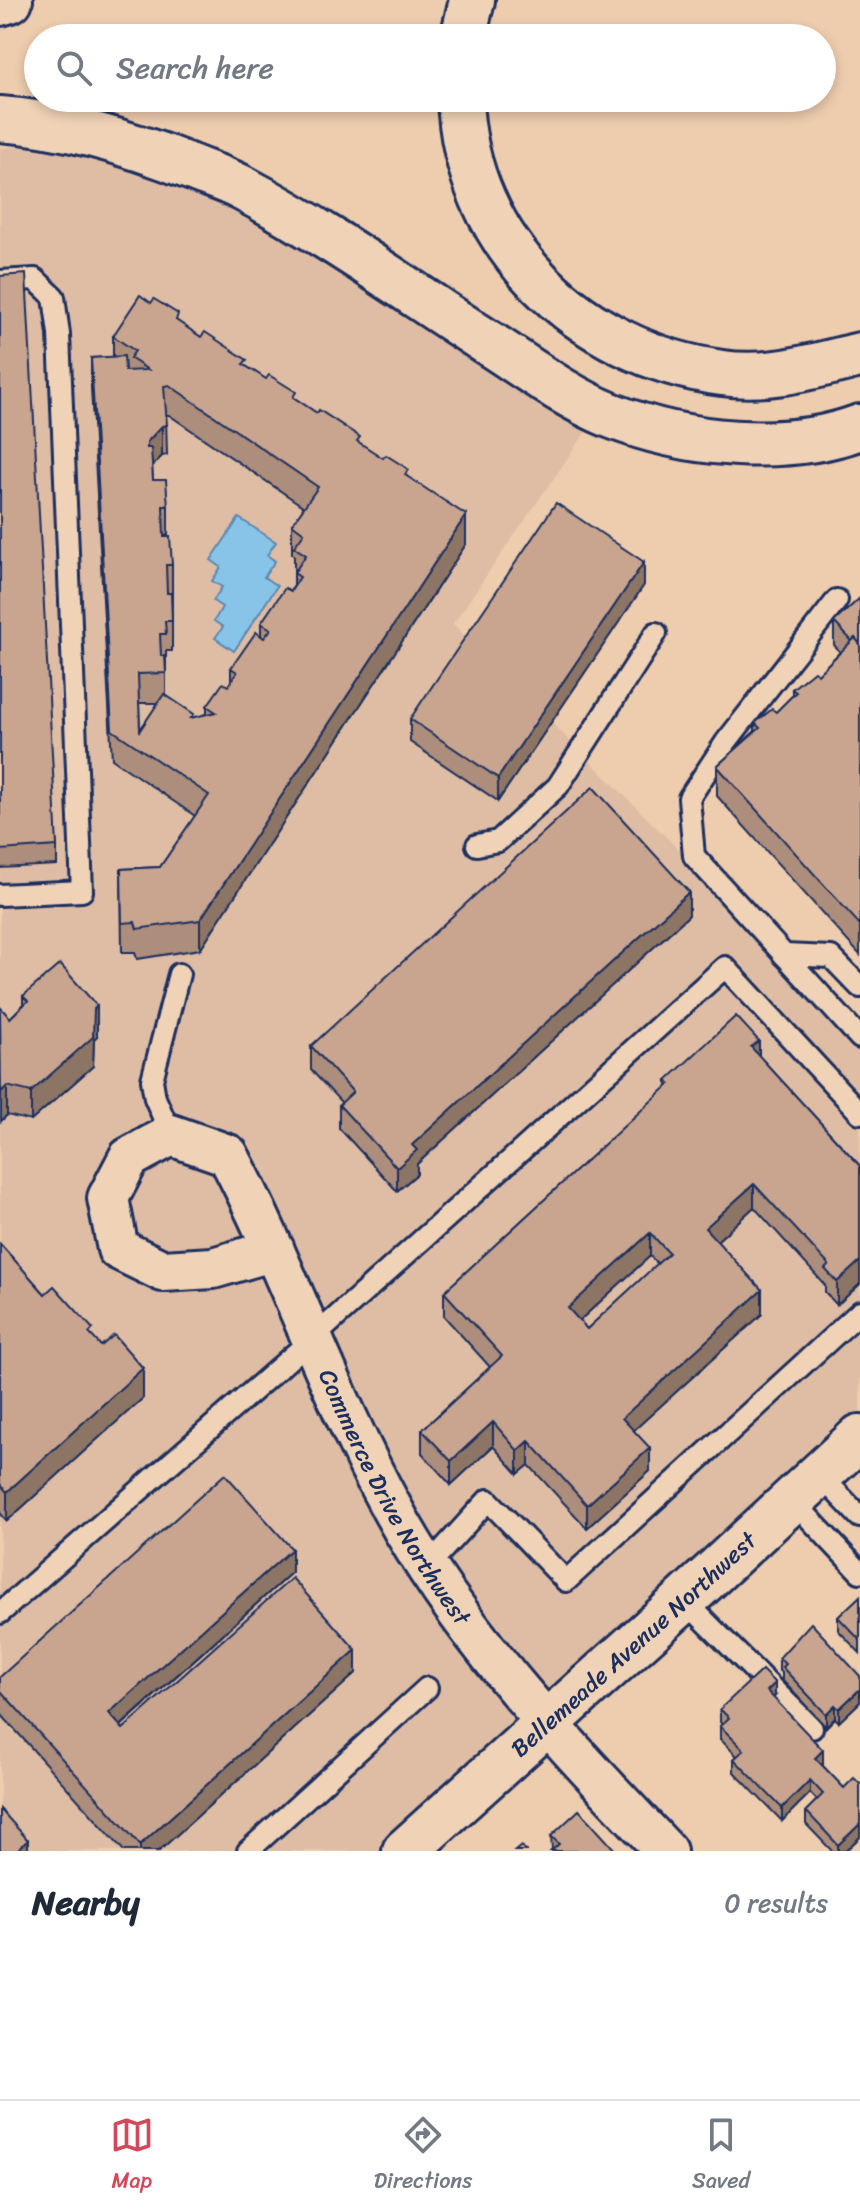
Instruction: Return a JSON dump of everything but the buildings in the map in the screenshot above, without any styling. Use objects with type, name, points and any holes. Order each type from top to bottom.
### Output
[{"type":"main road","points":[[0,3],[10,0]]},
{"type":"main road","points":[[466,24],[472,0]]},
{"type":"main road","points":[[461,112],[469,161],[486,208],[512,253],[546,289],[601,333],[656,359],[724,374],[794,372],[860,355]]},
{"type":"main road","points":[[0,119],[85,132],[138,145],[240,187],[301,222],[560,389],[611,415],[689,438],[771,444],[860,427]]},
{"type":"main road","name":"Bellemeade Avenue Northwest","points":[[405,1851],[860,1437]]},
{"type":"street","name":"Commerce Drive Northwest","points":[[171,1135],[228,1155],[391,1508],[463,1621],[547,1724],[666,1851]]},
{"type":"street","points":[[171,1135],[129,1158],[108,1198],[118,1249],[163,1271],[213,1268],[274,1250]]},
{"type":"lane","points":[[0,281],[35,279],[54,297],[59,334],[82,891],[0,895]]},
{"type":"lane","points":[[837,600],[726,742],[689,798],[694,856],[860,1038]]},
{"type":"lane","points":[[477,845],[498,841],[558,786],[656,633]]},
{"type":"lane","points":[[784,955],[831,957],[860,987]]},
{"type":"lane","points":[[0,1613],[313,1338],[725,967],[860,1113]]},
{"type":"lane","points":[[171,1135],[155,1098],[152,1080],[179,974]]},
{"type":"lane","points":[[428,1566],[488,1500],[566,1581],[860,1312]]},
{"type":"lane","points":[[806,1487],[860,1517]]},
{"type":"lane","points":[[806,1487],[860,1572]]},
{"type":"lane","points":[[684,1600],[812,1728]]},
{"type":"lane","points":[[248,1851],[427,1688]]},
{"type":"shaded area","points":[[152,140],[607,401],[453,624],[860,1031],[860,1413],[380,1851],[0,1851],[0,148]]},
{"type":"water","points":[[239,518],[276,542],[267,555],[275,561],[264,577],[277,586],[234,651],[215,638],[223,627],[214,621],[222,607],[213,601],[222,587],[212,581],[221,567],[211,560]]}]
